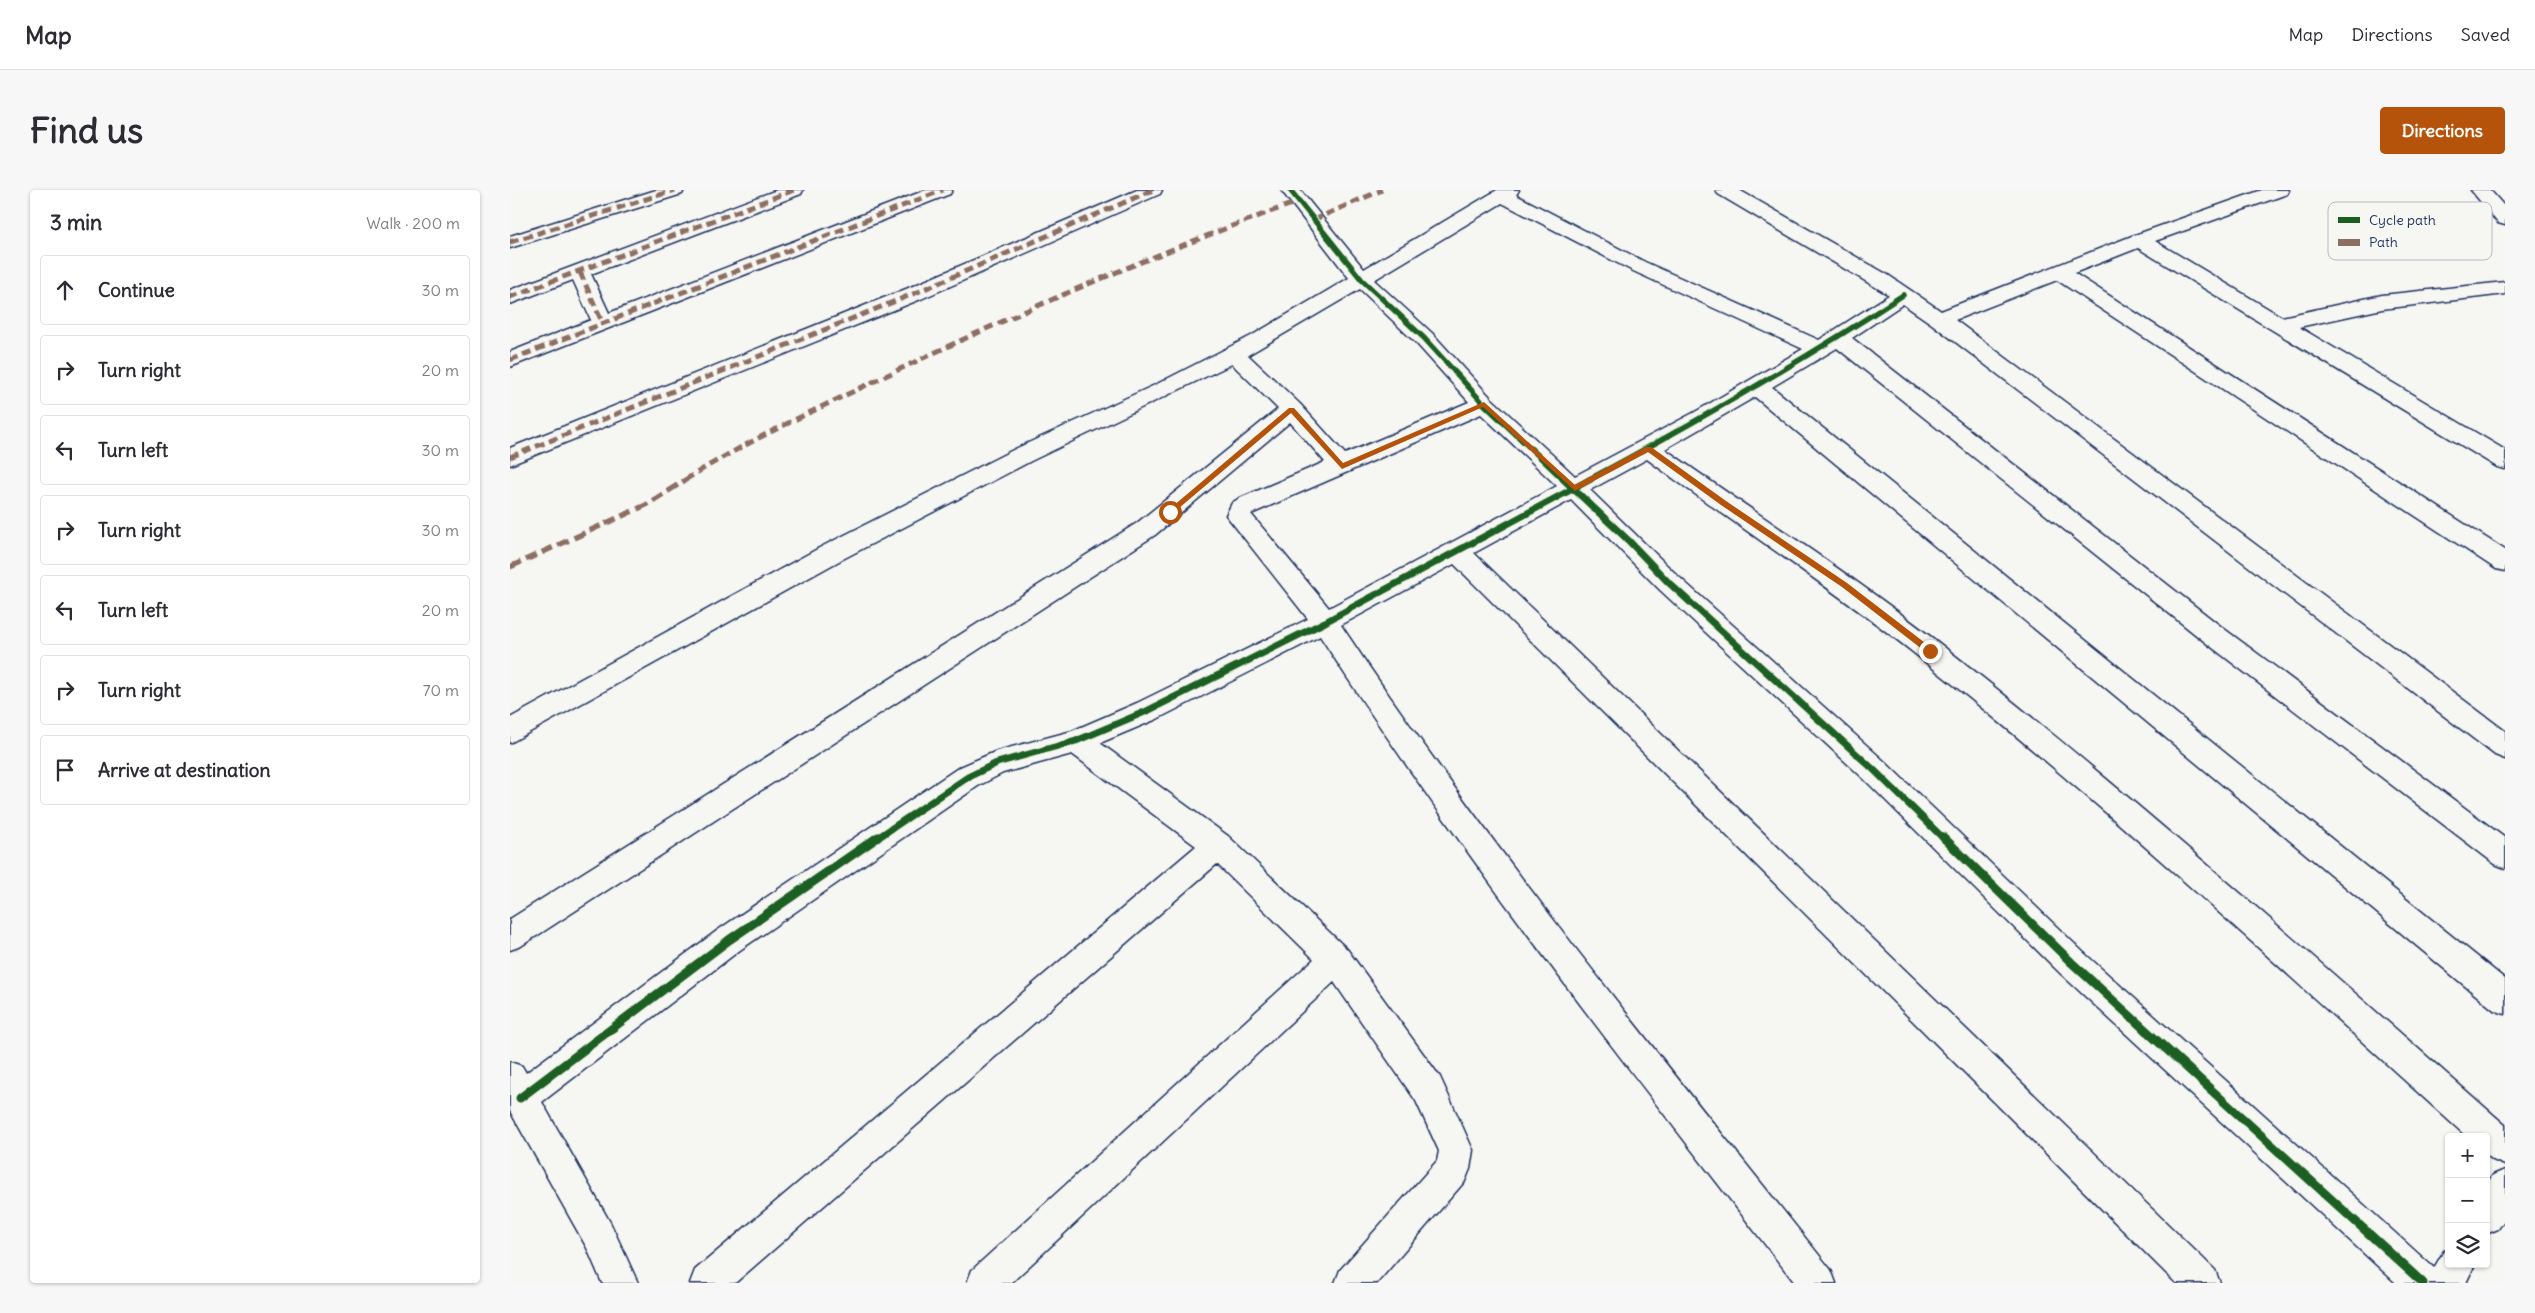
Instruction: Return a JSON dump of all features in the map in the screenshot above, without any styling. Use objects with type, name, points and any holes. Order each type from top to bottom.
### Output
[{"type":"street","points":[[510,242],[675,190]]},
{"type":"street","points":[[510,297],[794,190]]},
{"type":"street","points":[[510,360],[943,190]]},
{"type":"street","points":[[510,457],[697,380],[965,274],[1153,190]]},
{"type":"street","points":[[1290,190],[1362,280],[1424,338],[1484,404],[1575,488],[1669,583],[1873,769],[2072,963],[2423,1283]]},
{"type":"street","points":[[1725,190],[1903,295],[1938,319],[2505,747]]},
{"type":"street","points":[[1938,319],[2139,240],[2280,190]]},
{"type":"street","points":[[2480,190],[2490,202]]},
{"type":"street","points":[[510,731],[848,545],[1023,455],[1165,389],[1234,354],[1362,280],[1506,192],[1638,266],[1828,343],[2505,855]]},
{"type":"street","points":[[2492,204],[2505,219]]},
{"type":"street","points":[[2139,240],[2281,324],[2505,462]]},
{"type":"street","points":[[580,272],[603,324]]},
{"type":"street","points":[[2059,272],[2505,562]]},
{"type":"street","points":[[2281,324],[2382,302],[2505,288]]},
{"type":"street","points":[[620,1283],[599,1236],[515,1088],[856,852],[968,777],[997,763],[1076,741],[1147,711],[1325,622],[1648,448],[1828,343],[1903,295]]},
{"type":"street","points":[[1234,354],[1292,409],[1342,466]]},
{"type":"street","points":[[1756,386],[2505,999]]},
{"type":"street","points":[[1484,404],[1342,466],[1246,505],[1240,509],[1238,515],[1325,622],[1397,732],[1500,875],[1582,983],[1818,1283]]},
{"type":"street","points":[[510,936],[1146,529],[1292,409]]},
{"type":"street","points":[[1648,448],[1723,503],[1844,585],[1930,651],[2168,847],[2505,1148]]},
{"type":"street","points":[[1457,552],[2202,1283]]},
{"type":"street","points":[[1076,741],[1218,845],[1336,959],[1428,1089],[1456,1150],[1453,1168],[1353,1283]]},
{"type":"street","points":[[708,1283],[1218,845]]},
{"type":"street","points":[[985,1283],[1336,959]]},
{"type":"street","points":[[2490,1211],[2505,1187]]},
{"type":"street","points":[[2445,1283],[2454,1268]]},
{"type":"marked path","points":[[510,242],[675,190]]},
{"type":"marked path","points":[[510,297],[794,190]]},
{"type":"marked path","points":[[510,360],[943,190]]},
{"type":"marked path","points":[[510,457],[913,294],[1074,226],[1153,190]]},
{"type":"marked path","points":[[1313,220],[1382,190]]},
{"type":"marked path","points":[[510,567],[646,505],[729,452],[933,353],[1206,235],[1297,202]]},
{"type":"marked path","points":[[580,272],[603,324]]},
{"type":"cycle path","points":[[1290,190],[1362,280],[1424,338],[1484,404],[1628,540],[1669,583],[1873,769],[2072,963],[2423,1283]]},
{"type":"cycle path","points":[[520,1098],[729,940],[968,777],[997,763],[1076,741],[1147,711],[1325,622],[1703,418],[1838,338],[1903,295]]},
{"type":"route","points":[[1170,512],[1292,409],[1342,466],[1484,404],[1575,488],[1648,448],[1723,503],[1844,585],[1930,651]]}]
